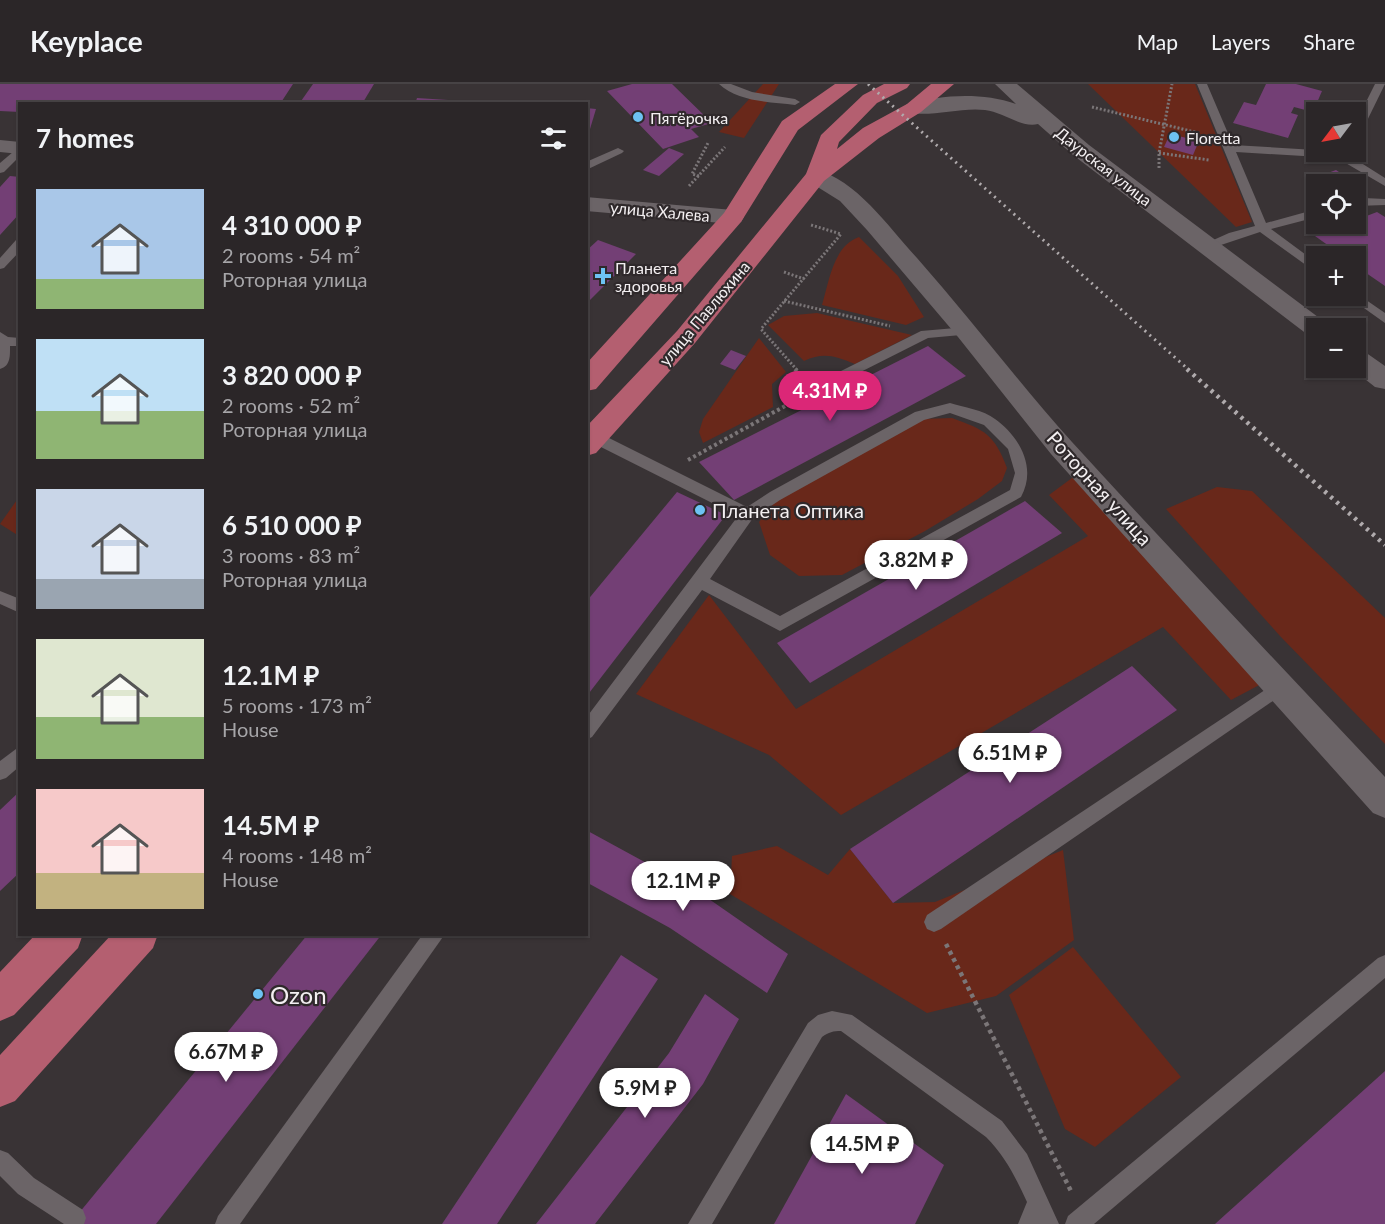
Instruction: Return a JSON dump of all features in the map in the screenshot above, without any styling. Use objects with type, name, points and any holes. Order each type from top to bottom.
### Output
[{"type":"main road","points":[[790,126],[848,84]]},
{"type":"main road","name":"улица Павлюхина","points":[[816,176],[829,140],[870,99],[900,84]]},
{"type":"main road","name":"улица Павлюхина","points":[[590,441],[686,337],[816,176],[871,133],[914,108],[944,84]]},
{"type":"main road","points":[[588,380],[733,217],[790,126],[799,93]]},
{"type":"main road","points":[[0,1001],[61,936]]},
{"type":"main road","points":[[0,1086],[137,936]]},
{"type":"street","name":"Даурская улица","points":[[1005,84],[1082,150],[1306,321]]},
{"type":"street","name":"Даурская улица","points":[[1043,89],[1206,246]]},
{"type":"street","points":[[914,108],[964,101],[990,102],[1022,114],[1082,150]]},
{"type":"street","points":[[0,146],[18,149]]},
{"type":"street","name":"Роторная улица","points":[[816,176],[848,196],[967,331],[1061,447],[1385,802]]},
{"type":"street","name":"улица Халева","points":[[588,204],[733,217]]},
{"type":"street","points":[[1366,365],[1384,377]]},
{"type":"lane","points":[[724,84],[734,91],[750,96],[799,93]]},
{"type":"lane","points":[[1202,84],[1262,228],[1306,261]]},
{"type":"lane","points":[[1366,113],[1380,84]]},
{"type":"lane","points":[[1227,144],[1306,150]]},
{"type":"lane","points":[[588,166],[618,150]]},
{"type":"lane","points":[[0,170],[18,151]]},
{"type":"lane","points":[[1354,162],[1385,183]]},
{"type":"lane","points":[[1366,201],[1385,202]]},
{"type":"lane","points":[[1206,246],[1306,216]]},
{"type":"lane","points":[[0,265],[18,245]]},
{"type":"lane","points":[[1366,305],[1385,319]]},
{"type":"lane","points":[[814,390],[926,334],[967,331]]},
{"type":"lane","points":[[0,364],[3,360],[2,338],[18,342]]},
{"type":"lane","points":[[588,729],[748,514],[775,496],[920,416],[950,408],[989,421],[1014,447],[1022,473],[1016,493],[780,624],[700,581]]},
{"type":"lane","points":[[590,441],[674,475],[748,514]]},
{"type":"lane","points":[[0,597],[18,606]]},
{"type":"lane","points":[[934,922],[1280,687]]},
{"type":"lane","points":[[0,772],[18,756]]},
{"type":"lane","points":[[226,1224],[434,936]]},
{"type":"lane","points":[[1080,1221],[1385,965]]},
{"type":"lane","points":[[699,1224],[815,1030],[828,1021],[844,1022],[1003,1137],[1021,1166],[1048,1224]]},
{"type":"lane","points":[[0,1161],[26,1186],[75,1218]]},
{"type":"lane","points":[[1029,1224],[1038,1202]]},
{"type":"path","points":[[1159,168],[1159,153],[1172,84]]},
{"type":"path","points":[[1092,107],[1166,125],[1227,144]]},
{"type":"path","points":[[699,176],[692,174],[708,143]]},
{"type":"path","points":[[689,186],[725,147]]},
{"type":"path","points":[[1159,153],[1235,164]]},
{"type":"path","points":[[674,475],[691,456],[814,390],[761,329],[841,234]]},
{"type":"path","points":[[784,272],[804,279]]},
{"type":"path","points":[[784,301],[926,334]]},
{"type":"path","points":[[934,922],[1080,1221]]},
{"type":"shaded area","points":[[763,84],[779,84],[744,138],[719,132]]},
{"type":"shaded area","points":[[1088,84],[1195,84],[1252,222],[1236,227]]},
{"type":"shaded area","points":[[859,237],[898,276],[924,317],[906,325],[822,305],[838,256],[843,248]]},
{"type":"shaded area","points":[[817,313],[912,335],[855,364],[829,356],[804,361],[768,325],[784,316]]},
{"type":"shaded area","points":[[759,338],[786,372],[772,384],[773,407],[703,443],[699,432],[703,419]]},
{"type":"shaded area","points":[[952,418],[973,426],[993,440],[1007,468],[1002,481],[978,499],[925,531],[842,575],[799,576],[770,555],[759,522],[778,498],[923,419]]},
{"type":"shaded area","points":[[1076,475],[1265,682],[1231,700],[1163,627],[841,815],[769,755],[636,694],[709,595],[796,709],[1088,536],[1049,495]]},
{"type":"shaded area","points":[[1217,487],[1252,491],[1385,618],[1385,744],[1280,636],[1166,509]]},
{"type":"shaded area","points":[[18,498],[18,535],[0,524]]},
{"type":"shaded area","points":[[777,846],[828,875],[850,849],[893,903],[935,902],[1063,850],[1074,940],[996,996],[927,1013],[730,894],[732,856]]},
{"type":"shaded area","points":[[1073,947],[1181,1077],[1095,1147],[1065,1129],[1009,995]]},
{"type":"building","points":[[0,84],[293,84],[281,102],[18,102],[18,112],[0,111]]},
{"type":"building","points":[[313,84],[374,84],[363,102],[300,102]]},
{"type":"building","points":[[632,84],[672,84],[712,123],[691,129],[699,137],[663,149],[607,91]]},
{"type":"building","points":[[1266,84],[1296,84],[1322,91],[1317,102],[1306,102],[1306,110],[1294,107],[1291,113],[1298,115],[1288,138],[1233,123],[1244,102],[1256,105]]},
{"type":"building","points":[[417,98],[479,102],[416,102]]},
{"type":"building","points":[[588,108],[596,109],[588,136]]},
{"type":"building","points":[[1170,134],[1199,141],[1193,155],[1164,147]]},
{"type":"building","points":[[669,148],[684,154],[659,176],[643,170]]},
{"type":"building","points":[[1336,170],[1342,174],[1325,174]]},
{"type":"building","points":[[10,176],[18,177],[18,215],[0,235],[0,187]]},
{"type":"building","points":[[1377,212],[1385,217],[1385,286],[1366,273],[1366,246],[1329,246],[1315,236],[1366,234],[1366,216]]},
{"type":"building","points":[[598,240],[636,254],[588,302],[588,249]]},
{"type":"building","points":[[928,346],[966,376],[734,500],[699,462]]},
{"type":"building","points":[[731,350],[746,356],[735,370],[720,364]]},
{"type":"building","points":[[677,492],[726,515],[588,694],[588,600]]},
{"type":"building","points":[[1025,501],[1062,533],[810,683],[777,643]]},
{"type":"building","points":[[1132,666],[1177,710],[893,903],[850,849]]},
{"type":"building","points":[[18,793],[18,874],[0,891],[0,810]]},
{"type":"building","points":[[588,831],[696,890],[788,954],[767,993],[670,928],[588,883]]},
{"type":"building","points":[[306,936],[380,936],[156,1224],[70,1224]]},
{"type":"building","points":[[621,955],[658,979],[497,1224],[442,1224]]},
{"type":"building","points":[[705,994],[739,1019],[703,1084],[595,1224],[536,1224],[669,1053]]},
{"type":"building","points":[[1385,1071],[1385,1224],[1215,1224],[1226,1214]]},
{"type":"building","points":[[846,1094],[944,1165],[915,1224],[774,1224]]},
{"type":"railway","points":[[868,84],[1189,370]]},
{"type":"railway","points":[[1187,369],[1385,545]]},
{"type":"place","name":"Пятёрочка","points":[[638,117]]},
{"type":"place","name":"Floretta","points":[[1174,137]]},
{"type":"place","name":"Планета здоровья","points":[[603,276]]},
{"type":"place","name":"Планета Оптика","points":[[700,510]]},
{"type":"place","name":"Ozon","points":[[258,994]]}]
